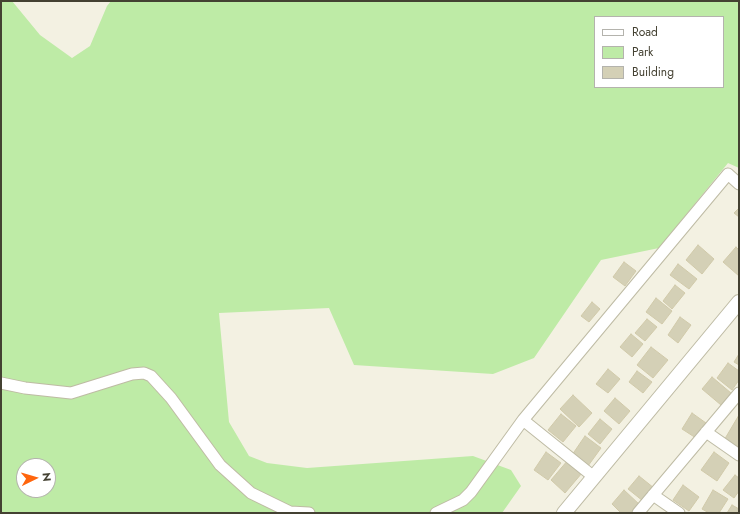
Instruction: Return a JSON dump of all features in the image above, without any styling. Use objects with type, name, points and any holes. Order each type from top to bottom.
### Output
[{"type":"street","points":[[436,513],[464,500],[471,492],[523,420],[728,174],[739,184]]},
{"type":"street","points":[[564,513],[739,302]]},
{"type":"street","points":[[1,382],[25,388],[71,393],[132,374],[144,373],[151,376],[171,398],[220,465],[251,493],[290,512],[309,513]]},
{"type":"street","points":[[638,513],[739,392]]},
{"type":"street","points":[[523,420],[594,477]]},
{"type":"street","points":[[706,432],[739,455]]},
{"type":"street","points":[[653,495],[679,513]]},
{"type":"green space","points":[[1,1],[12,1],[40,35],[72,58],[90,46],[107,6],[111,1],[739,1],[739,168],[728,163],[659,248],[601,260],[534,358],[493,374],[354,365],[329,308],[219,313],[229,422],[249,456],[267,463],[307,468],[473,456],[511,470],[521,486],[502,513],[1,513]]},
{"type":"building","points":[[739,208],[739,217],[734,213]]},
{"type":"building","points":[[698,245],[714,259],[702,274],[686,260]]},
{"type":"building","points":[[736,247],[739,250],[739,276],[723,262]]},
{"type":"building","points":[[624,262],[636,271],[625,286],[613,277]]},
{"type":"building","points":[[678,264],[697,279],[689,289],[670,275]]},
{"type":"building","points":[[675,285],[685,293],[672,309],[663,301]]},
{"type":"building","points":[[656,298],[672,311],[662,324],[646,312]]},
{"type":"building","points":[[592,302],[600,309],[589,322],[581,316]]},
{"type":"building","points":[[680,317],[691,325],[678,343],[668,335]]},
{"type":"building","points":[[647,319],[657,327],[645,341],[635,333]]},
{"type":"building","points":[[631,334],[643,344],[632,357],[620,347]]},
{"type":"building","points":[[651,347],[668,360],[653,378],[637,365]]},
{"type":"building","points":[[739,354],[739,365],[734,362]]},
{"type":"building","points":[[728,363],[739,371],[739,380],[732,390],[717,378]]},
{"type":"building","points":[[608,369],[620,379],[608,393],[596,384]]},
{"type":"building","points":[[637,371],[652,382],[643,393],[629,382]]},
{"type":"building","points":[[712,377],[731,393],[721,405],[702,389]]},
{"type":"building","points":[[573,395],[592,413],[579,427],[560,409]]},
{"type":"building","points":[[615,398],[630,411],[619,424],[604,411]]},
{"type":"building","points":[[692,413],[706,423],[696,438],[682,429]]},
{"type":"building","points":[[561,414],[576,426],[563,442],[548,430]]},
{"type":"building","points":[[739,415],[739,451],[723,442]]},
{"type":"building","points":[[600,419],[612,429],[600,444],[588,434]]},
{"type":"building","points":[[585,436],[601,448],[588,466],[572,455]]},
{"type":"building","points":[[546,452],[561,463],[548,480],[534,470]]},
{"type":"building","points":[[714,452],[729,463],[717,481],[701,470]]},
{"type":"building","points":[[568,460],[582,473],[565,493],[551,480]]},
{"type":"building","points":[[735,475],[739,478],[739,491],[734,498],[723,490]]},
{"type":"building","points":[[639,476],[654,488],[643,501],[628,489]]},
{"type":"building","points":[[683,485],[699,497],[689,511],[673,500]]},
{"type":"building","points":[[624,490],[640,505],[632,513],[621,513],[612,504]]},
{"type":"building","points":[[713,490],[728,499],[719,513],[709,513],[702,509]]},
{"type":"building","points":[[732,505],[739,509],[739,513],[727,513]]}]
